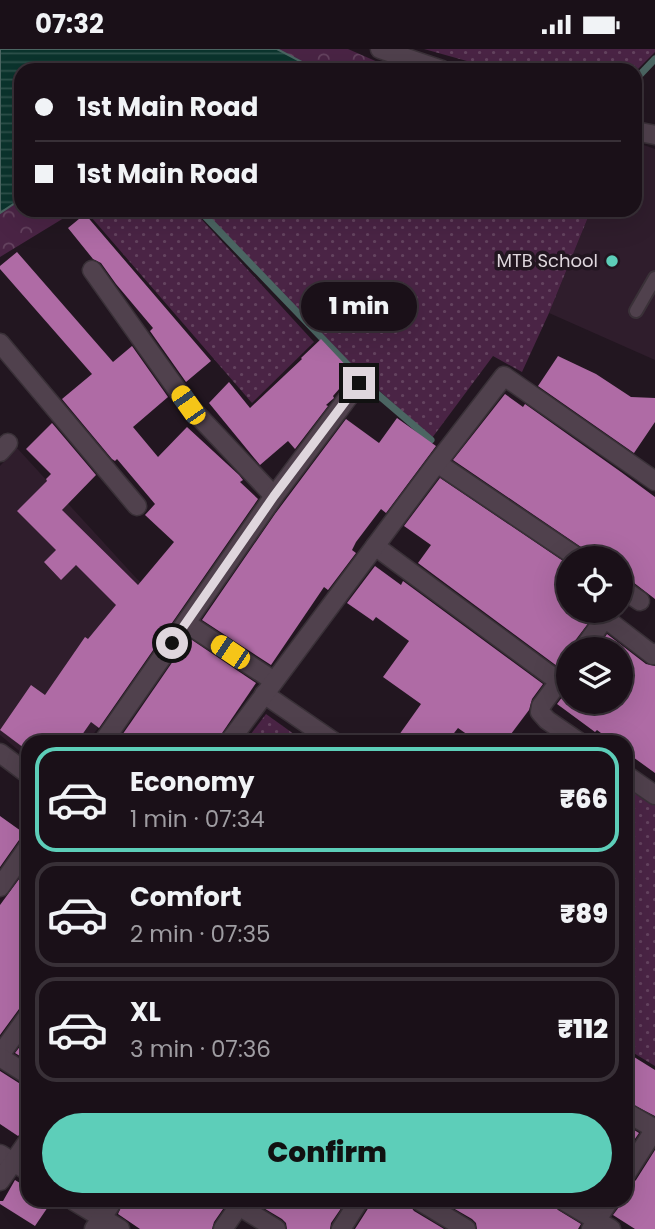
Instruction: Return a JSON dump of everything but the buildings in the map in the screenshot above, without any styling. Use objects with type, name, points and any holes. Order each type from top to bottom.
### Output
[{"type":"street","points":[[380,49],[407,53],[428,63]]},
{"type":"street","points":[[92,270],[188,405],[274,496]]},
{"type":"street","points":[[0,343],[137,506]]},
{"type":"street","points":[[234,735],[504,376],[655,481]]},
{"type":"street","points":[[108,735],[274,496],[359,383]]},
{"type":"street","points":[[437,463],[560,546]]},
{"type":"street","points":[[375,546],[550,675]]},
{"type":"street","points":[[633,596],[640,601]]},
{"type":"street","points":[[591,637],[602,622],[606,621],[630,637]]},
{"type":"street","points":[[186,623],[326,735]]},
{"type":"street","points":[[633,640],[653,655],[655,653]]},
{"type":"street","points":[[556,686],[541,706],[540,712],[569,735]]},
{"type":"street","points":[[0,753],[21,768]]},
{"type":"street","points":[[633,780],[655,795]]},
{"type":"street","points":[[0,887],[21,857]]},
{"type":"street","points":[[21,1026],[0,1056],[21,1070]]},
{"type":"street","points":[[633,1116],[655,1129],[633,1163]]},
{"type":"street","points":[[0,1181],[14,1162]]},
{"type":"street","points":[[81,1207],[98,1223],[120,1229]]},
{"type":"street","points":[[98,1223],[109,1207]]},
{"type":"street","points":[[223,1229],[233,1207]]},
{"type":"street","points":[[241,1207],[276,1229]]},
{"type":"street","points":[[341,1229],[355,1207]]},
{"type":"street","points":[[430,1207],[466,1229]]},
{"type":"street","points":[[572,1207],[599,1226],[607,1207]]},
{"type":"lane","points":[[636,311],[655,278]]},
{"type":"shaded area","points":[[0,49],[277,49],[304,63],[14,63],[14,204],[0,213]]},
{"type":"shaded area","name":"MTB School","points":[[642,144],[655,149],[655,360],[549,313],[588,217],[642,217]]},
{"type":"shaded area","points":[[17,448],[137,579],[176,615],[93,735],[21,735],[21,752],[0,735],[0,466]]},
{"type":"green space","points":[[0,49],[348,49],[380,63],[14,63],[14,217],[66,217],[0,257]]},
{"type":"green space","points":[[424,49],[655,49],[642,65],[474,63]]},
{"type":"green space","points":[[91,217],[199,217],[314,342],[252,403]]},
{"type":"green space","points":[[210,217],[588,217],[522,372],[493,356],[432,438],[355,369]]},
{"type":"green space","points":[[266,714],[295,735],[250,735]]},
{"type":"green space","points":[[633,787],[655,797],[655,1066],[633,1053]]},
{"type":"waterway","points":[[642,73],[655,59]]},
{"type":"waterway","points":[[206,217],[369,387],[431,440]]},
{"type":"place","name":"MTB School","points":[[612,261]]},
{"type":"route","points":[[172,643],[274,496],[359,383]]}]
